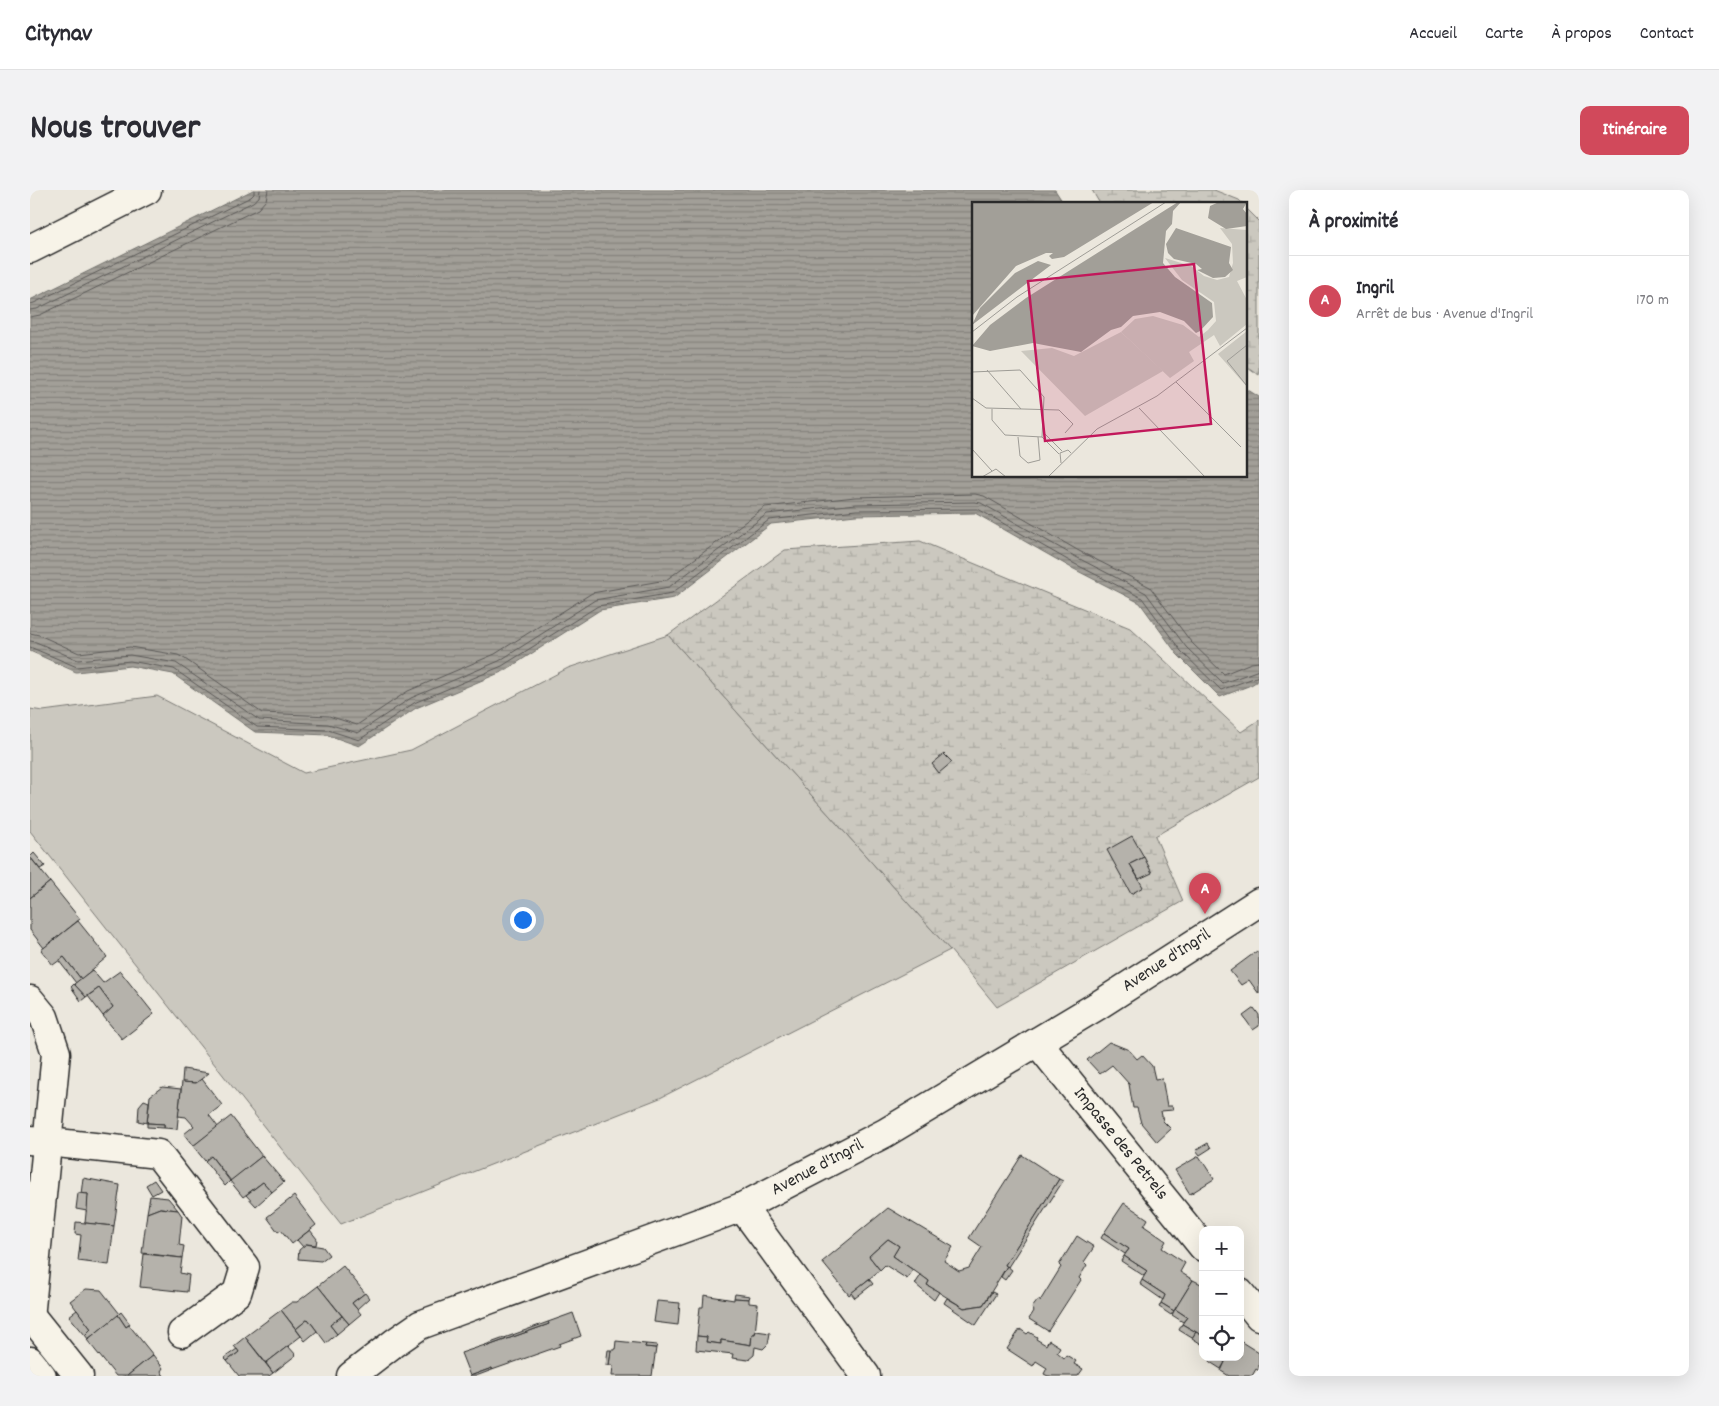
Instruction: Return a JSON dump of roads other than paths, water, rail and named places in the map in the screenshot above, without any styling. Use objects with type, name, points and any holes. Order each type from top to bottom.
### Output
[{"type":"street","points":[[30,249],[147,190]]},
{"type":"street","name":"Avenue d'Ingril","points":[[351,1376],[420,1325],[742,1207],[885,1133],[1097,1006],[1229,908],[1259,902]]},
{"type":"street","points":[[30,1000],[44,1018],[56,1053],[39,1141],[31,1317],[79,1376]]},
{"type":"street","name":"Impasse des Petrels","points":[[1037,1042],[1199,1242]]},
{"type":"street","points":[[39,1141],[158,1154],[245,1267],[238,1293],[182,1333]]},
{"type":"street","points":[[742,1207],[866,1376]]},
{"type":"street","points":[[1244,1298],[1259,1316]]},
{"type":"street","points":[[30,1361],[42,1376]]},
{"type":"water","points":[[253,190],[1055,190],[1063,202],[972,202],[972,478],[1246,478],[1246,389],[1259,397],[1259,680],[1220,697],[1177,654],[1140,603],[1070,567],[975,513],[856,515],[771,524],[674,598],[600,610],[504,671],[416,708],[359,746],[328,735],[255,732],[173,674],[130,666],[76,672],[30,651],[30,300]]},
{"type":"place","name":"Ingril","points":[[1205,914]]}]
